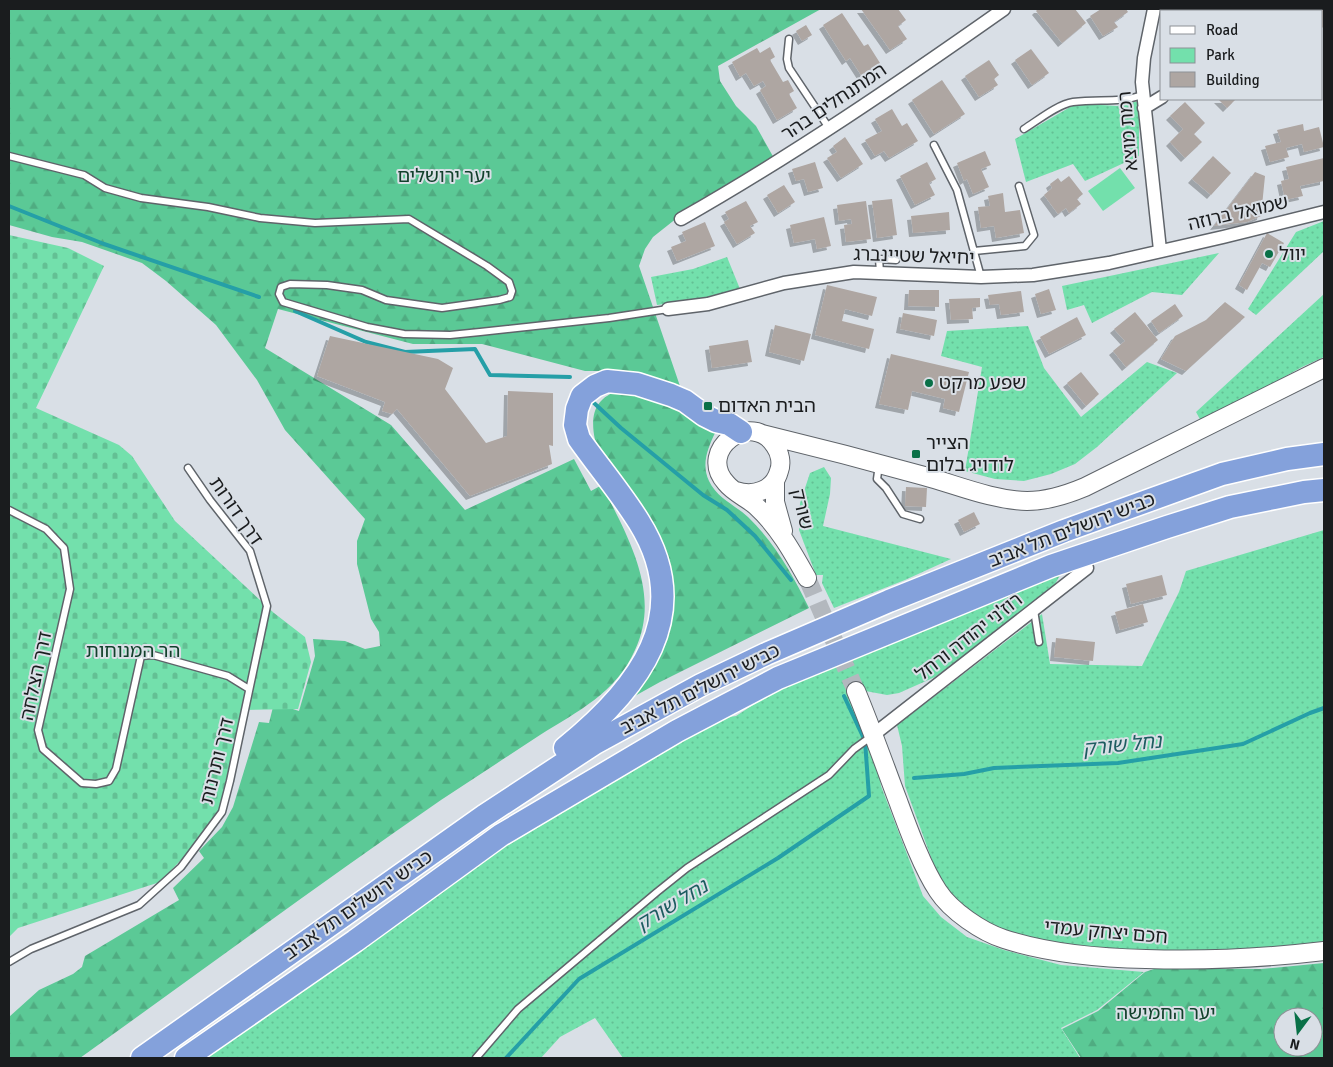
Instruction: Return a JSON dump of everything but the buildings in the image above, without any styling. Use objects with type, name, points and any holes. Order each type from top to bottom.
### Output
[{"type":"highway","points":[[484,816],[591,726],[627,688],[649,654],[662,611],[663,589],[659,568],[651,544],[639,522],[579,439],[575,425],[577,409],[582,396],[595,386],[607,381],[637,384],[671,395],[685,401],[704,415],[752,433]]},
{"type":"highway","name":"כביש ירושלים תל אביב","points":[[142,1058],[484,816],[595,743],[701,685],[766,654],[889,601],[1064,531],[1222,474],[1324,454]]},
{"type":"highway","name":"כביש ירושלים תל אביב","points":[[186,1058],[355,941],[501,835],[677,731],[778,678],[1052,566],[1167,526],[1230,507],[1324,490]]},
{"type":"main road","points":[[807,578],[790,548],[762,512],[725,482],[718,470],[718,461],[722,447],[731,437],[752,433],[839,452],[1004,498],[1026,501],[1055,498],[1075,492],[1324,368]]},
{"type":"main road","points":[[752,433],[774,443],[780,461],[776,478]]},
{"type":"main road","points":[[736,491],[751,494],[769,487],[787,462],[801,453],[819,451],[839,452]]},
{"type":"main road","name":"שורק","points":[[776,478],[774,495],[776,508],[790,548]]},
{"type":"main road","name":"חכם יצחק עמדי","points":[[856,691],[903,815],[938,891],[962,916],[1002,939],[1063,953],[1126,958],[1224,960],[1324,951]]},
{"type":"street","name":"המתנחלים בהר","points":[[681,219],[828,128],[945,51],[1004,9]]},
{"type":"street","name":"רמת מוצא","points":[[1154,9],[1144,58],[1144,101],[1160,250]]},
{"type":"street","points":[[1144,101],[1160,97]]},
{"type":"street","name":"שמואל ברוזה","points":[[1160,250],[1324,212]]},
{"type":"street","name":"יחיאל שטיינברג","points":[[668,309],[708,304],[776,285],[819,276],[854,272],[981,277],[1033,275],[1109,262],[1160,250]]},
{"type":"street","points":[[575,425],[580,422],[583,410],[592,396],[607,387],[628,387],[672,400],[691,409],[714,428],[722,447]]},
{"type":"street","name":"רוז'ני יהודה ורחל","points":[[873,735],[1087,568]]},
{"type":"lane","points":[[789,38],[786,59],[789,68],[828,128]]},
{"type":"lane","points":[[1024,129],[1061,106],[1071,102],[1144,101]]},
{"type":"lane","points":[[934,144],[957,190],[981,277]]},
{"type":"lane","points":[[9,156],[84,175],[105,188],[141,198],[208,207],[260,218],[315,223],[409,220],[494,271],[509,282],[512,291],[510,297],[499,300],[442,308],[386,300],[362,290],[327,284],[290,284],[281,287],[279,294],[283,302],[367,327],[404,334],[450,335],[609,318],[668,309]]},
{"type":"lane","points":[[974,251],[1025,246],[1034,235],[1019,186]]},
{"type":"lane","points":[[880,272],[879,259],[896,260]]},
{"type":"lane","points":[[880,464],[877,478],[903,514],[920,519]]},
{"type":"lane","name":"דרך דורות","points":[[188,468],[250,552],[267,606],[249,689]]},
{"type":"lane","name":"דרך הצלחה","points":[[9,510],[46,529],[64,548],[70,589],[38,730],[43,749],[82,783],[96,784],[109,781],[116,769],[141,656],[153,655],[228,676],[249,689]]},
{"type":"lane","points":[[1034,610],[1039,642]]},
{"type":"lane","name":"דרך ותרנות","points":[[9,962],[31,949],[139,905],[181,867],[222,812],[249,689]]},
{"type":"lane","points":[[476,1058],[518,1009],[657,892],[687,868],[829,775],[854,750],[873,735]]},
{"type":"green space","name":"יער ירושלים","points":[[9,9],[821,9],[718,66],[720,81],[736,106],[756,126],[775,160],[682,214],[653,237],[645,249],[639,266],[682,392],[611,371],[585,371],[482,344],[413,344],[278,309],[265,348],[391,425],[465,510],[574,459],[591,491],[602,485],[631,545],[643,586],[645,607],[642,629],[635,650],[627,665],[595,700],[395,832],[80,1058],[9,1058],[9,1017],[39,990],[73,974],[82,967],[85,956],[179,900],[173,888],[204,858],[199,851],[222,827],[233,807],[259,722],[269,723],[274,703],[299,711],[315,656],[313,639],[345,641],[365,649],[380,646],[379,632],[371,619],[357,564],[357,541],[365,519],[285,430],[257,380],[216,325],[166,281],[142,263],[82,242],[52,237],[9,225]]},
{"type":"green space","points":[[1139,101],[1139,156],[1085,181],[1073,164],[1026,182],[1015,139],[1072,106],[1085,104],[1117,106]]},
{"type":"green space","points":[[1120,168],[1135,188],[1103,211],[1088,191]]},
{"type":"green space","points":[[1324,221],[1324,251],[1256,315],[1248,309],[1296,232]]},
{"type":"green space","name":"הר המנוחות","points":[[9,235],[68,248],[104,266],[36,408],[119,445],[132,456],[175,521],[274,613],[305,637],[311,662],[298,709],[242,710],[221,818],[160,882],[18,928],[9,937]]},
{"type":"green space","points":[[1219,253],[1182,295],[1152,292],[1092,323],[1084,305],[1067,310],[1062,286]]},
{"type":"green space","points":[[727,257],[740,289],[702,299],[657,305],[651,277],[693,269]]},
{"type":"green space","points":[[1324,294],[1324,357],[1302,367],[1202,423],[1196,412]]},
{"type":"green space","points":[[1028,326],[1044,368],[1081,417],[1147,362],[1177,373],[1097,447],[1075,464],[1051,474],[1024,481],[995,479],[965,471],[982,367],[941,356],[947,331]]},
{"type":"green space","points":[[620,390],[691,413],[715,433],[708,450],[706,462],[707,475],[712,487],[748,517],[767,538],[790,572],[809,608],[660,682],[624,702],[668,607],[595,440],[593,423],[599,403],[611,393]]},
{"type":"green space","points":[[824,467],[831,478],[830,494],[823,526],[951,559],[905,580],[834,608],[822,583],[823,575],[816,575],[799,530],[800,503],[810,473]]},
{"type":"green space","points":[[1324,530],[1324,946],[1215,954],[1088,949],[997,931],[957,904],[940,882],[905,786],[902,746],[897,725],[1042,614],[1050,664],[1142,666],[1179,592],[1186,571]]},
{"type":"green space","points":[[1063,570],[1054,586],[1039,601],[935,677],[899,693],[887,695],[860,690],[878,765],[881,786],[923,896],[941,917],[967,937],[1004,950],[1061,965],[1144,972],[1097,1010],[1061,1028],[1080,1058],[623,1058],[595,1018],[560,1037],[541,1058],[201,1058],[502,844],[721,718],[736,716],[788,682]]},
{"type":"green space","name":"יער החמישה","points":[[1324,963],[1324,1058],[1081,1058],[1062,1029],[1098,1011],[1145,972],[1157,968],[1261,969]]},
{"type":"waterway","points":[[9,206],[104,244],[259,297]]},
{"type":"waterway","points":[[295,311],[366,342],[405,352],[475,349],[490,375],[570,377]]},
{"type":"waterway","points":[[594,403],[621,428],[703,495],[727,510],[755,536],[791,580]]},
{"type":"waterway","name":"נחל שורק","points":[[506,1058],[579,979],[778,858],[869,796],[865,741],[844,696]]},
{"type":"waterway","name":"נחל שורק","points":[[914,778],[964,774],[994,768],[1118,763],[1243,744],[1324,708]]},
{"type":"tunnel","points":[[807,578],[856,691]]},
{"type":"place","name":"יוול","points":[[1269,254]]},
{"type":"place","name":"שפע מרקט","points":[[929,383]]},
{"type":"place","name":"הבית האדום","points":[[708,406]]},
{"type":"place","name":"הצייר לודויג בלום","points":[[916,454]]}]
